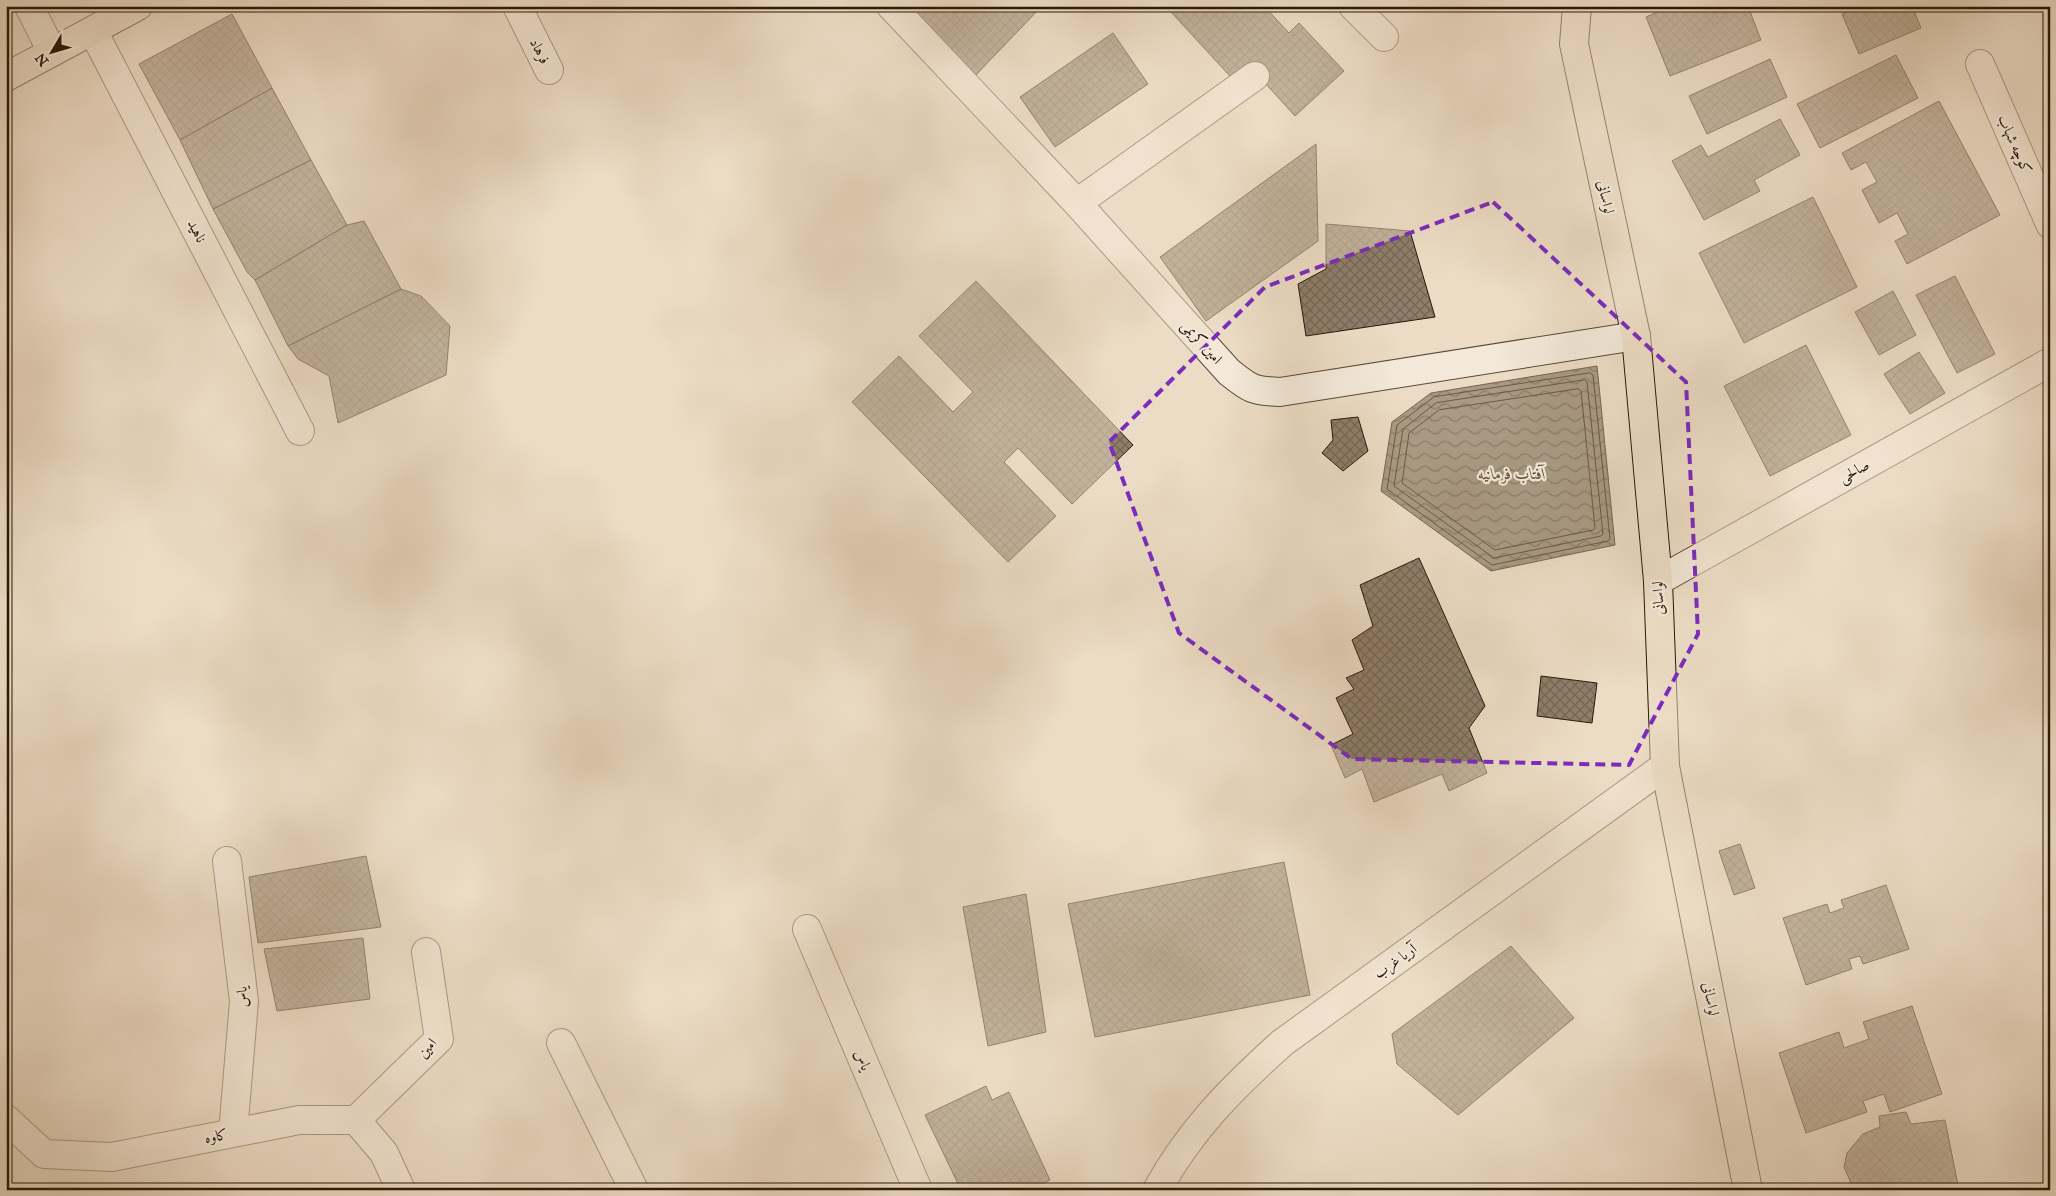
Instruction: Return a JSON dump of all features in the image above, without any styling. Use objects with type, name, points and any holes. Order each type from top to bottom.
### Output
[{"type":"main road","points":[[6,77],[138,6]]},
{"type":"main road","points":[[1557,6],[1574,44]]},
{"type":"main road","name":"لواسانی","points":[[1577,6],[1574,44],[1636,336],[1658,581],[1665,766],[1748,1190]]},
{"type":"street","points":[[29,6],[52,52]]},
{"type":"street","name":"فرهاد","points":[[517,6],[550,70]]},
{"type":"street","name":"امین کریمی","points":[[891,6],[1077,203],[1229,372],[1248,388],[1280,392],[1636,336]]},
{"type":"street","points":[[1354,6],[1384,37]]},
{"type":"street","name":"ناهید","points":[[93,31],[300,431]]},
{"type":"street","name":"کوچه شهاب","points":[[1980,64],[2050,224]]},
{"type":"street","points":[[1077,203],[1255,76]]},
{"type":"street","name":"صالحی","points":[[1658,581],[2050,362]]},
{"type":"street","name":"آریا غرب","points":[[1157,1190],[1185,1142],[1246,1076],[1282,1043],[1665,766]]},
{"type":"street","name":"یاس","points":[[227,861],[244,1001],[233,1133]]},
{"type":"street","name":"یاس","points":[[807,930],[918,1190]]},
{"type":"street","name":"امین","points":[[356,1120],[438,1039],[426,952]]},
{"type":"street","points":[[561,1043],[634,1190]]},
{"type":"street","name":"کاوه","points":[[6,1119],[44,1154],[112,1157],[299,1120],[356,1120]]},
{"type":"street","points":[[356,1120],[384,1154],[401,1190]]},
{"type":"highlighted area","points":[[1493,202],[1686,382],[1698,634],[1629,765],[1352,759],[1179,633],[1109,442],[1265,287]]},
{"type":"water","name":"آفتاب فرمانیه","points":[[1597,366],[1615,545],[1491,571],[1381,491],[1392,422],[1431,393]]},
{"type":"building","points":[[928,6],[1042,6],[972,79],[911,18]]},
{"type":"building","points":[[1177,6],[1264,6],[1289,33],[1299,23],[1344,71],[1295,116],[1256,73],[1240,87],[1171,12]]},
{"type":"building","points":[[1671,6],[1748,6],[1761,40],[1670,76],[1646,17]]},
{"type":"building","points":[[1859,6],[1912,6],[1921,28],[1859,54],[1842,14]]},
{"type":"building","points":[[232,14],[272,88],[180,140],[139,64]]},
{"type":"building","points":[[1113,33],[1148,84],[1055,147],[1020,97]]},
{"type":"building","points":[[1896,55],[1918,98],[1820,148],[1797,104]]},
{"type":"building","points":[[1770,59],[1787,97],[1707,134],[1689,96]]},
{"type":"building","points":[[272,88],[311,160],[213,209],[180,140]]},
{"type":"building","points":[[1939,101],[2000,215],[1907,264],[1895,241],[1908,234],[1897,213],[1879,223],[1862,190],[1877,182],[1866,162],[1851,170],[1842,153]]},
{"type":"building","points":[[1780,119],[1800,155],[1754,180],[1760,191],[1704,220],[1672,161],[1701,145],[1708,157]]},
{"type":"building","points":[[1316,144],[1318,241],[1206,321],[1160,257]]},
{"type":"building","points":[[311,160],[347,225],[255,280],[247,272],[213,209]]},
{"type":"building","points":[[1813,197],[1857,287],[1744,343],[1699,253]]},
{"type":"building","points":[[364,221],[401,289],[288,346],[255,280],[347,225]]},
{"type":"building","points":[[1326,224],[1410,231],[1435,317],[1306,336],[1298,284],[1326,269]]},
{"type":"building","points":[[1955,276],[1995,354],[1957,373],[1916,295]]},
{"type":"building","points":[[976,281],[1133,445],[1072,504],[1018,448],[1004,462],[1056,516],[1008,562],[852,402],[899,356],[953,412],[973,392],[919,336]]},
{"type":"building","points":[[401,289],[421,296],[450,326],[446,375],[338,423],[329,376],[298,359],[288,346]]},
{"type":"building","points":[[1893,291],[1916,335],[1879,355],[1855,312]]},
{"type":"building","points":[[1806,345],[1851,435],[1770,476],[1724,386]]},
{"type":"building","points":[[1919,352],[1945,393],[1910,414],[1884,374]]},
{"type":"building","points":[[1358,417],[1368,451],[1343,471],[1322,453],[1333,440],[1331,420]]},
{"type":"building","points":[[1419,558],[1485,706],[1469,728],[1487,773],[1449,791],[1442,774],[1374,802],[1362,769],[1345,778],[1331,745],[1353,734],[1336,698],[1354,689],[1346,678],[1364,670],[1352,640],[1373,626],[1360,585]]},
{"type":"building","points":[[1541,676],[1597,683],[1592,723],[1537,716]]},
{"type":"building","points":[[1740,844],[1755,888],[1734,895],[1719,851]]},
{"type":"building","points":[[366,856],[381,927],[258,943],[249,877]]},
{"type":"building","points":[[1284,862],[1310,995],[1095,1037],[1068,904]]},
{"type":"building","points":[[1886,885],[1909,949],[1863,964],[1860,956],[1849,959],[1852,969],[1806,985],[1783,918],[1827,904],[1830,913],[1844,908],[1841,900]]},
{"type":"building","points":[[1026,894],[1046,1032],[988,1046],[963,907]]},
{"type":"building","points":[[363,938],[370,999],[277,1011],[264,949]]},
{"type":"building","points":[[1511,946],[1574,1018],[1458,1115],[1397,1064],[1392,1034]]},
{"type":"building","points":[[1912,1006],[1942,1094],[1890,1112],[1884,1094],[1863,1101],[1867,1112],[1806,1133],[1779,1053],[1839,1032],[1844,1048],[1869,1039],[1863,1022]]},
{"type":"building","points":[[986,1086],[992,1100],[1009,1092],[1050,1180],[1029,1190],[961,1190],[925,1115]]},
{"type":"building","points":[[1906,1112],[1911,1124],[1945,1120],[1959,1190],[1854,1190],[1844,1167],[1847,1153],[1863,1134],[1880,1127],[1879,1116]]}]
